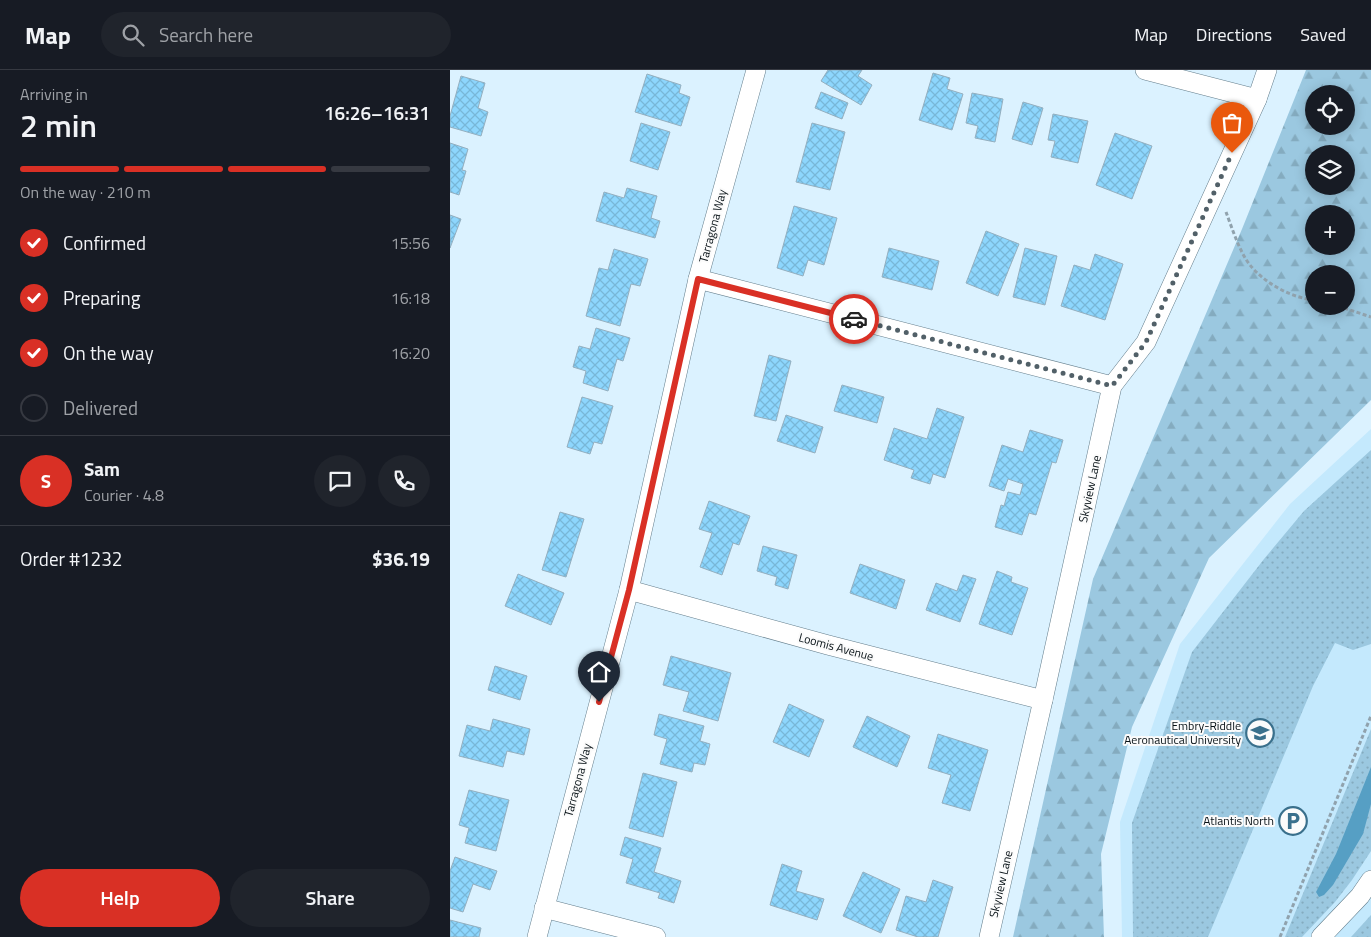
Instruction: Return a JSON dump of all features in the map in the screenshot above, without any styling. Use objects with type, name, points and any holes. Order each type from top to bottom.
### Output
[{"type":"street","name":"Tarragona Way","points":[[537,937],[629,590],[698,279],[756,70]]},
{"type":"street","points":[[1144,70],[1257,99]]},
{"type":"street","name":"Skyview Lane","points":[[989,937],[1044,700],[1112,386],[1146,342],[1257,99],[1267,70]]},
{"type":"street","points":[[698,279],[1112,386]]},
{"type":"street","name":"Loomis Avenue","points":[[629,590],[828,645],[1044,700]]},
{"type":"street","points":[[1321,937],[1360,896],[1371,880]]},
{"type":"street","points":[[544,908],[656,937]]},
{"type":"path","points":[[1216,189],[1237,240],[1250,265],[1274,286],[1305,299]]},
{"type":"path","points":[[1355,312],[1371,318]]},
{"type":"path","points":[[1280,937],[1371,716]]},
{"type":"shaded area","name":"Embry-Riddle Aeronautical University","points":[[1371,429],[1371,937],[1122,937],[1120,822],[1180,644],[1290,504]]},
{"type":"shaded area","points":[[1371,767],[1371,804],[1363,834],[1333,885],[1324,895],[1319,897],[1316,892],[1336,854]]},
{"type":"green space","points":[[1306,70],[1371,70],[1371,400],[1209,558],[1132,727],[1101,854],[1104,937],[1013,937],[1093,579],[1242,229]]},
{"type":"green space","points":[[1371,450],[1371,644],[1353,650],[1335,643],[1313,686],[1208,937],[1133,937],[1132,823],[1192,652],[1304,511]]},
{"type":"green space","points":[[1371,729],[1371,851],[1335,902],[1302,937],[1285,937]]},
{"type":"green space","points":[[1371,915],[1371,937],[1351,937]]},
{"type":"building","points":[[828,70],[862,70],[858,76],[872,85],[861,105],[821,81]]},
{"type":"building","points":[[933,73],[950,78],[947,89],[963,94],[952,130],[919,120]]},
{"type":"building","points":[[647,74],[681,85],[679,93],[690,97],[681,126],[635,112]]},
{"type":"building","points":[[461,76],[485,83],[478,108],[488,112],[481,136],[450,127],[450,116]]},
{"type":"building","points":[[821,92],[848,103],[842,119],[815,108]]},
{"type":"building","points":[[972,93],[1003,99],[995,142],[975,138],[978,126],[966,123]]},
{"type":"building","points":[[1023,102],[1043,108],[1032,145],[1012,139]]},
{"type":"building","points":[[1053,114],[1088,121],[1078,163],[1051,157],[1055,141],[1048,140]]},
{"type":"building","points":[[641,123],[670,132],[658,170],[630,161]]},
{"type":"building","points":[[812,123],[845,132],[830,190],[796,182]]},
{"type":"building","points":[[1115,133],[1152,146],[1132,199],[1096,185]]},
{"type":"building","points":[[450,143],[468,149],[462,170],[466,171],[459,195],[450,192]]},
{"type":"building","points":[[627,188],[657,196],[651,218],[660,221],[655,238],[596,221],[604,192],[624,198]]},
{"type":"building","points":[[794,206],[837,218],[824,265],[808,260],[803,276],[777,268]]},
{"type":"building","points":[[450,215],[461,219],[450,248]]},
{"type":"building","points":[[986,231],[1019,244],[998,296],[966,283]]},
{"type":"building","points":[[889,248],[939,261],[932,290],[882,277]]},
{"type":"building","points":[[1025,248],[1057,256],[1045,305],[1013,297]]},
{"type":"building","points":[[614,249],[648,259],[640,286],[631,284],[620,326],[586,316],[599,268],[608,270]]},
{"type":"building","points":[[1095,254],[1123,264],[1105,320],[1061,306],[1074,265],[1090,270]]},
{"type":"building","points":[[596,328],[630,338],[623,361],[617,359],[608,391],[583,383],[586,371],[573,367],[579,346],[590,349]]},
{"type":"building","points":[[769,355],[791,361],[776,421],[754,416]]},
{"type":"building","points":[[842,385],[884,397],[877,423],[834,411]]},
{"type":"building","points":[[582,397],[613,406],[602,444],[594,442],[590,454],[567,447]]},
{"type":"building","points":[[937,408],[964,417],[945,478],[933,474],[930,484],[911,478],[914,470],[884,460],[894,428],[927,439]]},
{"type":"building","points":[[786,415],[823,427],[815,453],[777,441]]},
{"type":"building","points":[[1030,430],[1063,440],[1056,463],[1052,462],[1036,515],[1029,513],[1022,535],[995,527],[1001,505],[1004,506],[1008,492],[1020,495],[1023,484],[1008,479],[1004,491],[989,486],[1002,445],[1023,452]]},
{"type":"building","points":[[709,501],[750,516],[739,545],[733,543],[722,575],[700,567],[712,533],[699,529]]},
{"type":"building","points":[[560,512],[584,519],[566,577],[542,570]]},
{"type":"building","points":[[763,546],[797,555],[788,589],[775,585],[777,577],[757,571]]},
{"type":"building","points":[[860,564],[905,580],[896,609],[850,593]]},
{"type":"building","points":[[997,571],[1012,577],[1011,582],[1028,588],[1012,635],[979,624]]},
{"type":"building","points":[[518,574],[564,593],[551,625],[505,606]]},
{"type":"building","points":[[963,575],[976,579],[960,622],[926,610],[936,583],[957,591]]},
{"type":"building","points":[[671,656],[731,673],[718,721],[683,711],[689,692],[663,685]]},
{"type":"building","points":[[495,666],[527,676],[520,700],[488,690]]},
{"type":"building","points":[[789,704],[824,720],[809,757],[773,742]]},
{"type":"building","points":[[659,714],[704,726],[700,741],[710,744],[705,765],[694,763],[692,772],[660,764],[667,739],[654,735]]},
{"type":"building","points":[[867,716],[910,736],[897,767],[853,747]]},
{"type":"building","points":[[493,719],[530,729],[524,755],[507,751],[503,767],[459,756],[467,725],[490,731]]},
{"type":"building","points":[[938,734],[988,750],[970,811],[942,803],[951,775],[928,768]]},
{"type":"building","points":[[643,773],[677,782],[663,837],[629,828]]},
{"type":"building","points":[[469,790],[509,800],[496,851],[465,843],[469,828],[459,825]]},
{"type":"building","points":[[625,837],[661,848],[654,872],[681,881],[674,903],[658,898],[660,893],[626,883],[633,859],[620,855]]},
{"type":"building","points":[[455,857],[497,871],[490,890],[473,884],[463,912],[450,908],[450,871]]},
{"type":"building","points":[[782,864],[802,871],[796,891],[824,899],[817,920],[770,905]]},
{"type":"building","points":[[863,872],[900,889],[881,933],[843,916]]},
{"type":"building","points":[[933,880],[953,887],[938,937],[918,937],[896,930],[906,896],[926,902]]},
{"type":"building","points":[[450,920],[481,928],[479,937],[450,937]]},
{"type":"way so far","points":[[854,319],[1112,386],[1146,342],[1232,153]]},
{"type":"place","name":"Embry-Riddle Aeronautical University","points":[[1260,733]]},
{"type":"place","name":"Atlantis North","points":[[1293,821]]},
{"type":"route","points":[[599,702],[629,590],[698,279],[854,319]]}]
